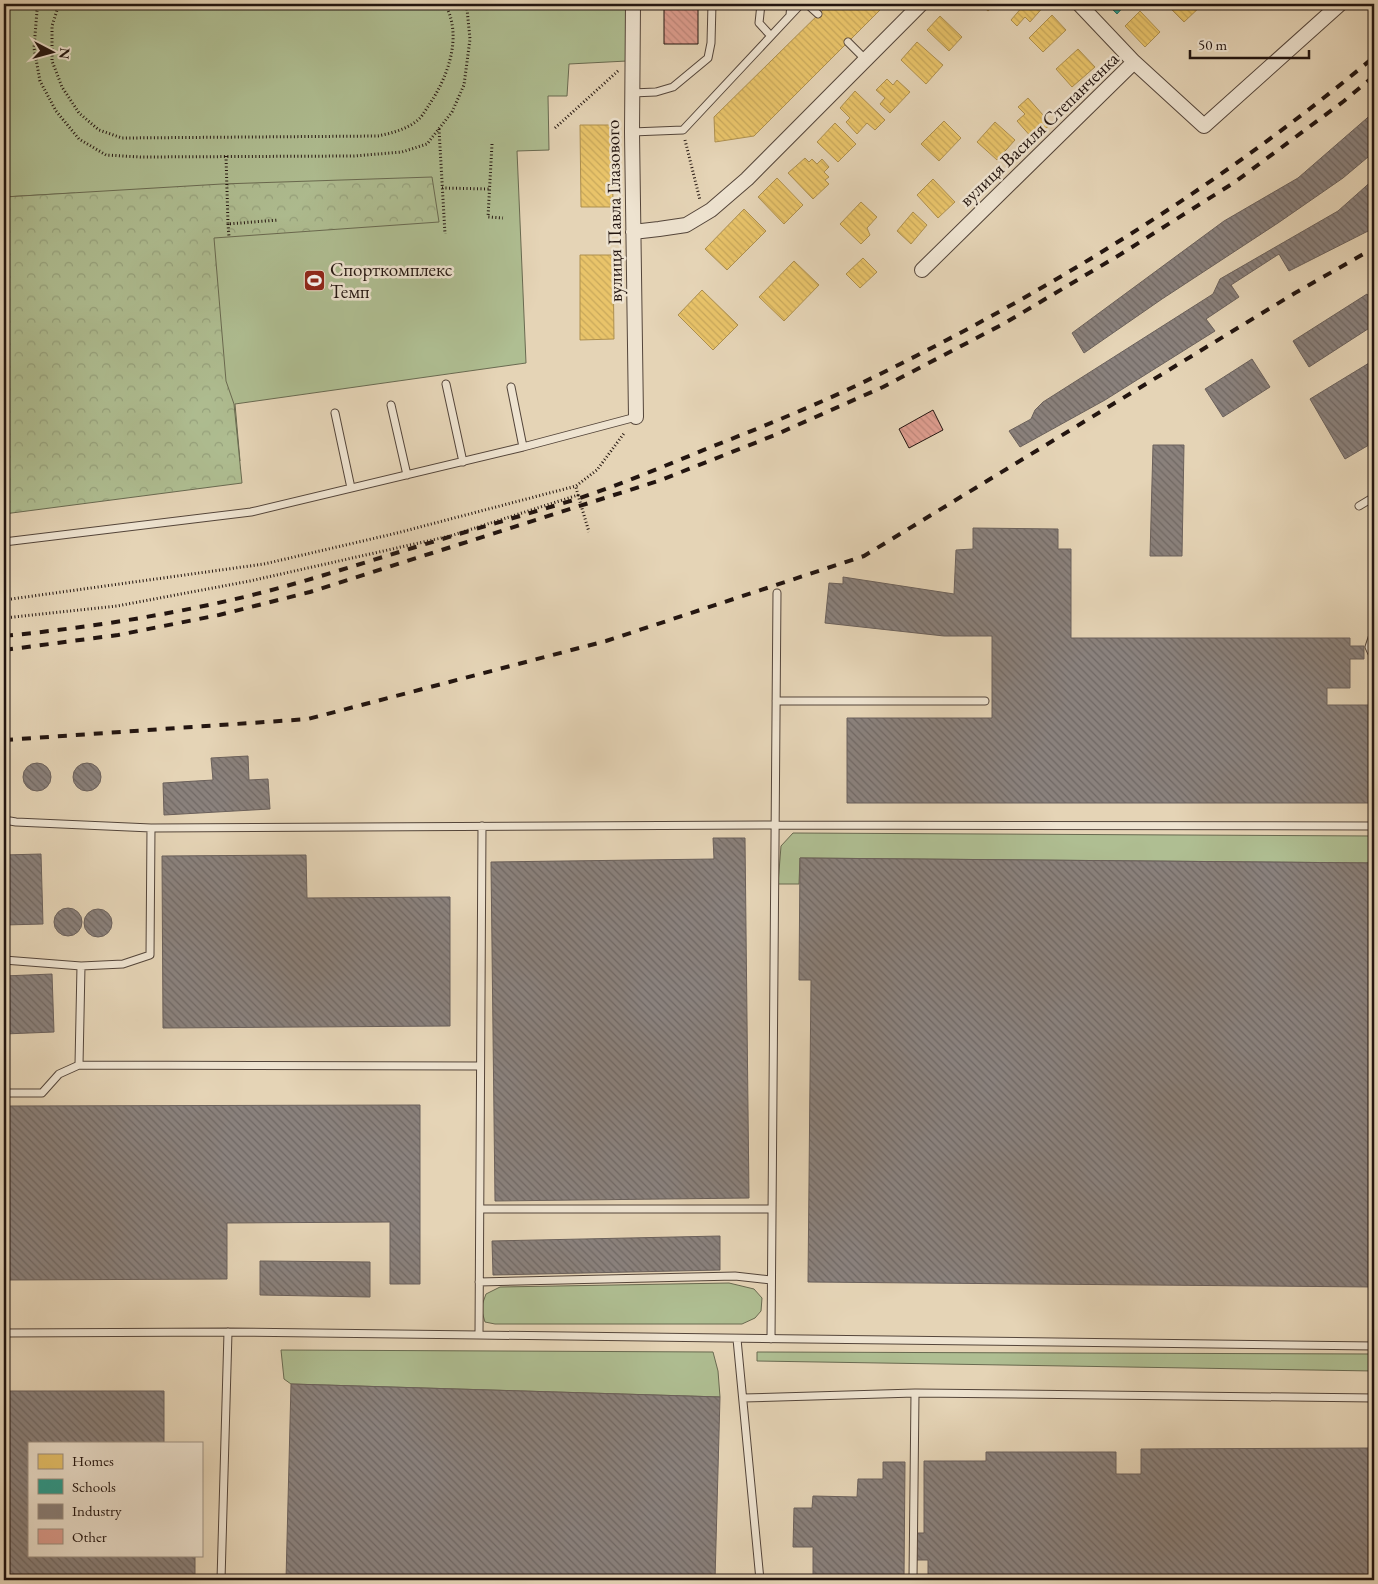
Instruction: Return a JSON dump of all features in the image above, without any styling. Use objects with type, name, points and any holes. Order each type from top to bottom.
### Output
[{"type":"street","name":"вулиця Павла Глазового","points":[[634,4],[632,132],[636,417]]},
{"type":"street","points":[[633,232],[686,225],[711,210],[747,179],[921,4]]},
{"type":"street","points":[[1079,4],[1134,62]]},
{"type":"street","name":"вулиця Василя Степанченка","points":[[922,270],[1134,62],[1204,126],[1332,6]]},
{"type":"lane","points":[[632,92],[656,92],[673,87],[708,58],[711,43],[712,4]]},
{"type":"lane","points":[[761,4],[759,23],[771,36]]},
{"type":"lane","points":[[790,15],[791,4]]},
{"type":"lane","points":[[632,132],[683,130],[801,4]]},
{"type":"lane","points":[[807,4],[818,14]]},
{"type":"lane","points":[[848,42],[866,60]]},
{"type":"lane","points":[[1374,334],[1374,339]]},
{"type":"lane","points":[[446,384],[463,462]]},
{"type":"lane","points":[[511,387],[523,447]]},
{"type":"lane","points":[[391,405],[407,475]]},
{"type":"lane","points":[[335,413],[351,488]]},
{"type":"lane","points":[[4,542],[250,512],[463,462],[636,417]]},
{"type":"lane","points":[[1359,506],[1374,498]]},
{"type":"lane","points":[[771,1339],[777,593]]},
{"type":"lane","points":[[1374,632],[1370,647],[1374,658]]},
{"type":"lane","points":[[776,701],[985,700]]},
{"type":"lane","points":[[4,820],[151,828],[775,825],[1374,826]]},
{"type":"lane","points":[[479,1335],[482,826]]},
{"type":"lane","points":[[4,960],[81,966],[122,964],[150,954],[151,828]]},
{"type":"lane","points":[[80,1065],[81,966]]},
{"type":"lane","points":[[4,1093],[42,1093],[59,1074],[80,1065],[480,1066]]},
{"type":"lane","points":[[480,1209],[772,1209]]},
{"type":"lane","points":[[479,1282],[735,1276],[771,1280]]},
{"type":"lane","points":[[4,1333],[228,1332],[1374,1346]]},
{"type":"lane","points":[[221,1580],[228,1332]]},
{"type":"lane","points":[[737,1339],[760,1580]]},
{"type":"lane","points":[[743,1398],[915,1393],[1374,1398]]},
{"type":"lane","points":[[912,1580],[915,1393]]},
{"type":"path","points":[[40,4],[37,11],[34,48],[40,81],[56,111],[80,139],[106,154],[140,157],[354,156],[402,152],[427,144],[452,112],[464,86],[470,39],[465,4]]},
{"type":"path","points":[[59,4],[52,26],[52,61],[62,87],[79,113],[99,130],[122,138],[132,138],[378,136],[398,132],[420,119],[436,94],[450,60],[454,31],[445,4]]},
{"type":"path","points":[[555,128],[623,66]]},
{"type":"path","points":[[439,128],[445,234]]},
{"type":"path","points":[[683,130],[704,214]]},
{"type":"path","points":[[492,144],[488,218],[503,218]]},
{"type":"path","points":[[226,156],[229,237]]},
{"type":"path","points":[[442,188],[490,189]]},
{"type":"path","points":[[228,224],[278,220]]},
{"type":"path","points":[[4,600],[264,564],[397,533],[576,486],[597,470],[636,417]]},
{"type":"path","points":[[576,486],[589,532]]},
{"type":"path","points":[[4,618],[116,606],[250,581],[450,536],[578,495]]},
{"type":"green space","name":"Спорткомплекс Темп","points":[[4,4],[627,4],[627,61],[569,64],[567,96],[548,96],[549,150],[517,151],[526,363],[235,404],[240,461],[173,469],[75,193],[4,197]]},
{"type":"green space","points":[[432,177],[439,222],[214,238],[226,381],[234,404],[242,483],[4,514],[4,197],[222,184]]},
{"type":"green space","points":[[793,833],[1374,836],[1374,863],[800,858],[799,884],[778,884],[781,846]]},
{"type":"green space","points":[[729,1283],[754,1289],[762,1298],[761,1311],[755,1318],[742,1324],[495,1324],[485,1322],[481,1308],[486,1294],[500,1287]]},
{"type":"green space","points":[[281,1350],[713,1352],[718,1371],[720,1397],[291,1384],[284,1379]]},
{"type":"green space","points":[[757,1352],[1374,1354],[1374,1371],[757,1361]]},
{"type":"building: Homes","points":[[829,4],[886,4],[754,136],[715,142],[714,117]]},
{"type":"building: Homes","points":[[980,4],[996,4],[988,11]]},
{"type":"building: Homes","points":[[1020,4],[1046,4],[1030,22],[1025,17],[1017,26],[1011,20],[1023,6]]},
{"type":"building: Homes","points":[[1166,4],[1201,4],[1202,5],[1184,22]]},
{"type":"building: Homes","points":[[1140,11],[1160,32],[1145,47],[1125,26]]},
{"type":"building: Homes","points":[[1052,15],[1066,30],[1043,52],[1029,38]]},
{"type":"building: Homes","points":[[940,16],[962,37],[949,51],[927,30]]},
{"type":"building: Homes","points":[[917,42],[943,65],[926,84],[901,60]]},
{"type":"building: Homes","points":[[1078,49],[1095,67],[1072,87],[1056,69]]},
{"type":"building: Homes","points":[[887,79],[893,85],[897,80],[910,92],[890,113],[880,104],[885,98],[876,90]]},
{"type":"building: Homes","points":[[855,91],[885,120],[875,130],[867,123],[857,134],[846,122],[850,118],[840,108]]},
{"type":"building: Homes","points":[[1028,98],[1051,124],[1033,139],[1017,121],[1025,114],[1018,107]]},
{"type":"building: Homes","points":[[944,121],[961,138],[939,161],[921,144]]},
{"type":"building: Homes","points":[[995,122],[1015,140],[997,160],[977,142]]},
{"type":"building: Homes","points":[[835,123],[856,144],[838,162],[817,142]]},
{"type":"building: Homes","points":[[580,125],[612,125],[613,207],[581,207]]},
{"type":"building: Homes","points":[[805,158],[809,162],[812,159],[817,164],[822,159],[829,167],[824,172],[829,177],[825,180],[829,184],[813,199],[788,173]]},
{"type":"building: Homes","points":[[777,178],[803,205],[784,224],[758,197]]},
{"type":"building: Homes","points":[[933,179],[955,202],[938,218],[917,195]]},
{"type":"building: Homes","points":[[861,202],[877,217],[867,228],[870,235],[861,244],[840,224]]},
{"type":"building: Homes","points":[[744,209],[766,231],[727,270],[705,249]]},
{"type":"building: Homes","points":[[913,212],[927,225],[911,244],[897,231]]},
{"type":"building: Homes","points":[[580,255],[613,255],[614,339],[580,340]]},
{"type":"building: Homes","points":[[863,258],[877,272],[860,288],[846,274]]},
{"type":"building: Homes","points":[[794,261],[819,285],[784,321],[759,297]]},
{"type":"building: Homes","points":[[702,290],[738,325],[713,350],[678,315]]},
{"type":"building: Schools","points":[[1107,4],[1126,4],[1117,14]]},
{"type":"building: Industry","points":[[1374,112],[1374,152],[1343,178],[1084,353],[1072,333],[1224,221],[1298,178]]},
{"type":"building: Industry","points":[[1374,179],[1374,209],[1371,212],[1374,218],[1374,228],[1289,271],[1279,254],[1231,285],[1239,297],[1206,319],[1215,331],[1105,400],[1020,447],[1009,431],[1031,419],[1035,410],[1043,402],[1213,294],[1220,279],[1338,211]]},
{"type":"building: Industry","points":[[1367,294],[1374,305],[1374,325],[1309,367],[1293,341]]},
{"type":"building: Industry","points":[[1252,359],[1270,387],[1223,417],[1205,389]]},
{"type":"building: Industry","points":[[1374,360],[1374,442],[1345,459],[1310,399]]},
{"type":"building: Industry","points":[[1153,445],[1184,445],[1182,556],[1150,556]]},
{"type":"building: Industry","points":[[973,528],[1058,529],[1058,549],[1071,549],[1071,638],[1350,638],[1350,646],[1364,646],[1364,659],[1350,659],[1350,688],[1327,688],[1327,705],[1374,705],[1374,803],[847,803],[847,718],[992,718],[992,636],[944,636],[825,623],[829,583],[843,584],[843,577],[954,594],[956,550],[973,549]]},
{"type":"building: Industry","points":[[248,756],[249,780],[268,779],[270,809],[164,815],[163,783],[213,780],[211,758]]},
{"type":"building: Industry","points":[[37,763],[47,767],[51,777],[47,787],[37,791],[27,787],[23,777],[27,767]]},
{"type":"building: Industry","points":[[87,763],[97,767],[101,777],[97,787],[87,791],[77,787],[73,777],[77,767]]},
{"type":"building: Industry","points":[[713,838],[745,838],[749,1198],[495,1201],[491,862],[714,859]]},
{"type":"building: Industry","points":[[41,854],[43,924],[4,925],[4,855]]},
{"type":"building: Industry","points":[[306,855],[307,898],[450,897],[450,1026],[163,1028],[162,856]]},
{"type":"building: Industry","points":[[800,858],[1374,863],[1374,1287],[808,1282],[811,980],[799,980]]},
{"type":"building: Industry","points":[[68,908],[78,912],[82,922],[78,932],[68,936],[58,932],[54,922],[58,912]]},
{"type":"building: Industry","points":[[98,909],[108,913],[112,923],[108,933],[98,937],[88,933],[84,923],[88,913]]},
{"type":"building: Industry","points":[[52,974],[54,1032],[4,1034],[4,1011],[10,1011],[9,989],[4,989],[4,976]]},
{"type":"building: Industry","points":[[420,1105],[420,1284],[390,1284],[390,1222],[227,1223],[227,1279],[4,1280],[4,1106]]},
{"type":"building: Industry","points":[[720,1236],[720,1270],[493,1275],[492,1241]]},
{"type":"building: Industry","points":[[260,1261],[370,1262],[370,1297],[260,1295]]},
{"type":"building: Industry","points":[[291,1384],[720,1397],[715,1580],[286,1580]]},
{"type":"building: Industry","points":[[4,1391],[164,1391],[164,1442],[28,1442],[28,1556],[195,1556],[195,1580],[4,1580]]},
{"type":"building: Industry","points":[[1374,1448],[1374,1580],[928,1580],[928,1560],[915,1560],[915,1533],[924,1533],[924,1461],[986,1461],[986,1452],[1116,1452],[1116,1474],[1141,1474],[1141,1449]]},
{"type":"building: Industry","points":[[883,1462],[905,1462],[904,1580],[813,1580],[813,1547],[793,1547],[794,1508],[812,1508],[813,1496],[857,1497],[858,1479],[883,1479]]},
{"type":"building: Other","points":[[664,4],[698,4],[698,44],[664,44]]},
{"type":"building: Other","points":[[933,410],[943,430],[909,448],[899,429]]},
{"type":"railway","points":[[4,636],[135,619],[242,598],[299,583],[577,499],[795,413],[858,385],[943,342],[1073,270],[1198,190],[1317,103],[1374,57]]},
{"type":"railway","points":[[4,650],[118,635],[219,615],[310,592],[661,480],[775,435],[883,387],[1005,323],[1121,254],[1235,182],[1344,101],[1374,76]]},
{"type":"railway","points":[[4,740],[308,719],[606,641],[864,556],[1295,293],[1374,248]]},
{"type":"place","name":"Спорткомплекс Темп","points":[[314,280]]}]
